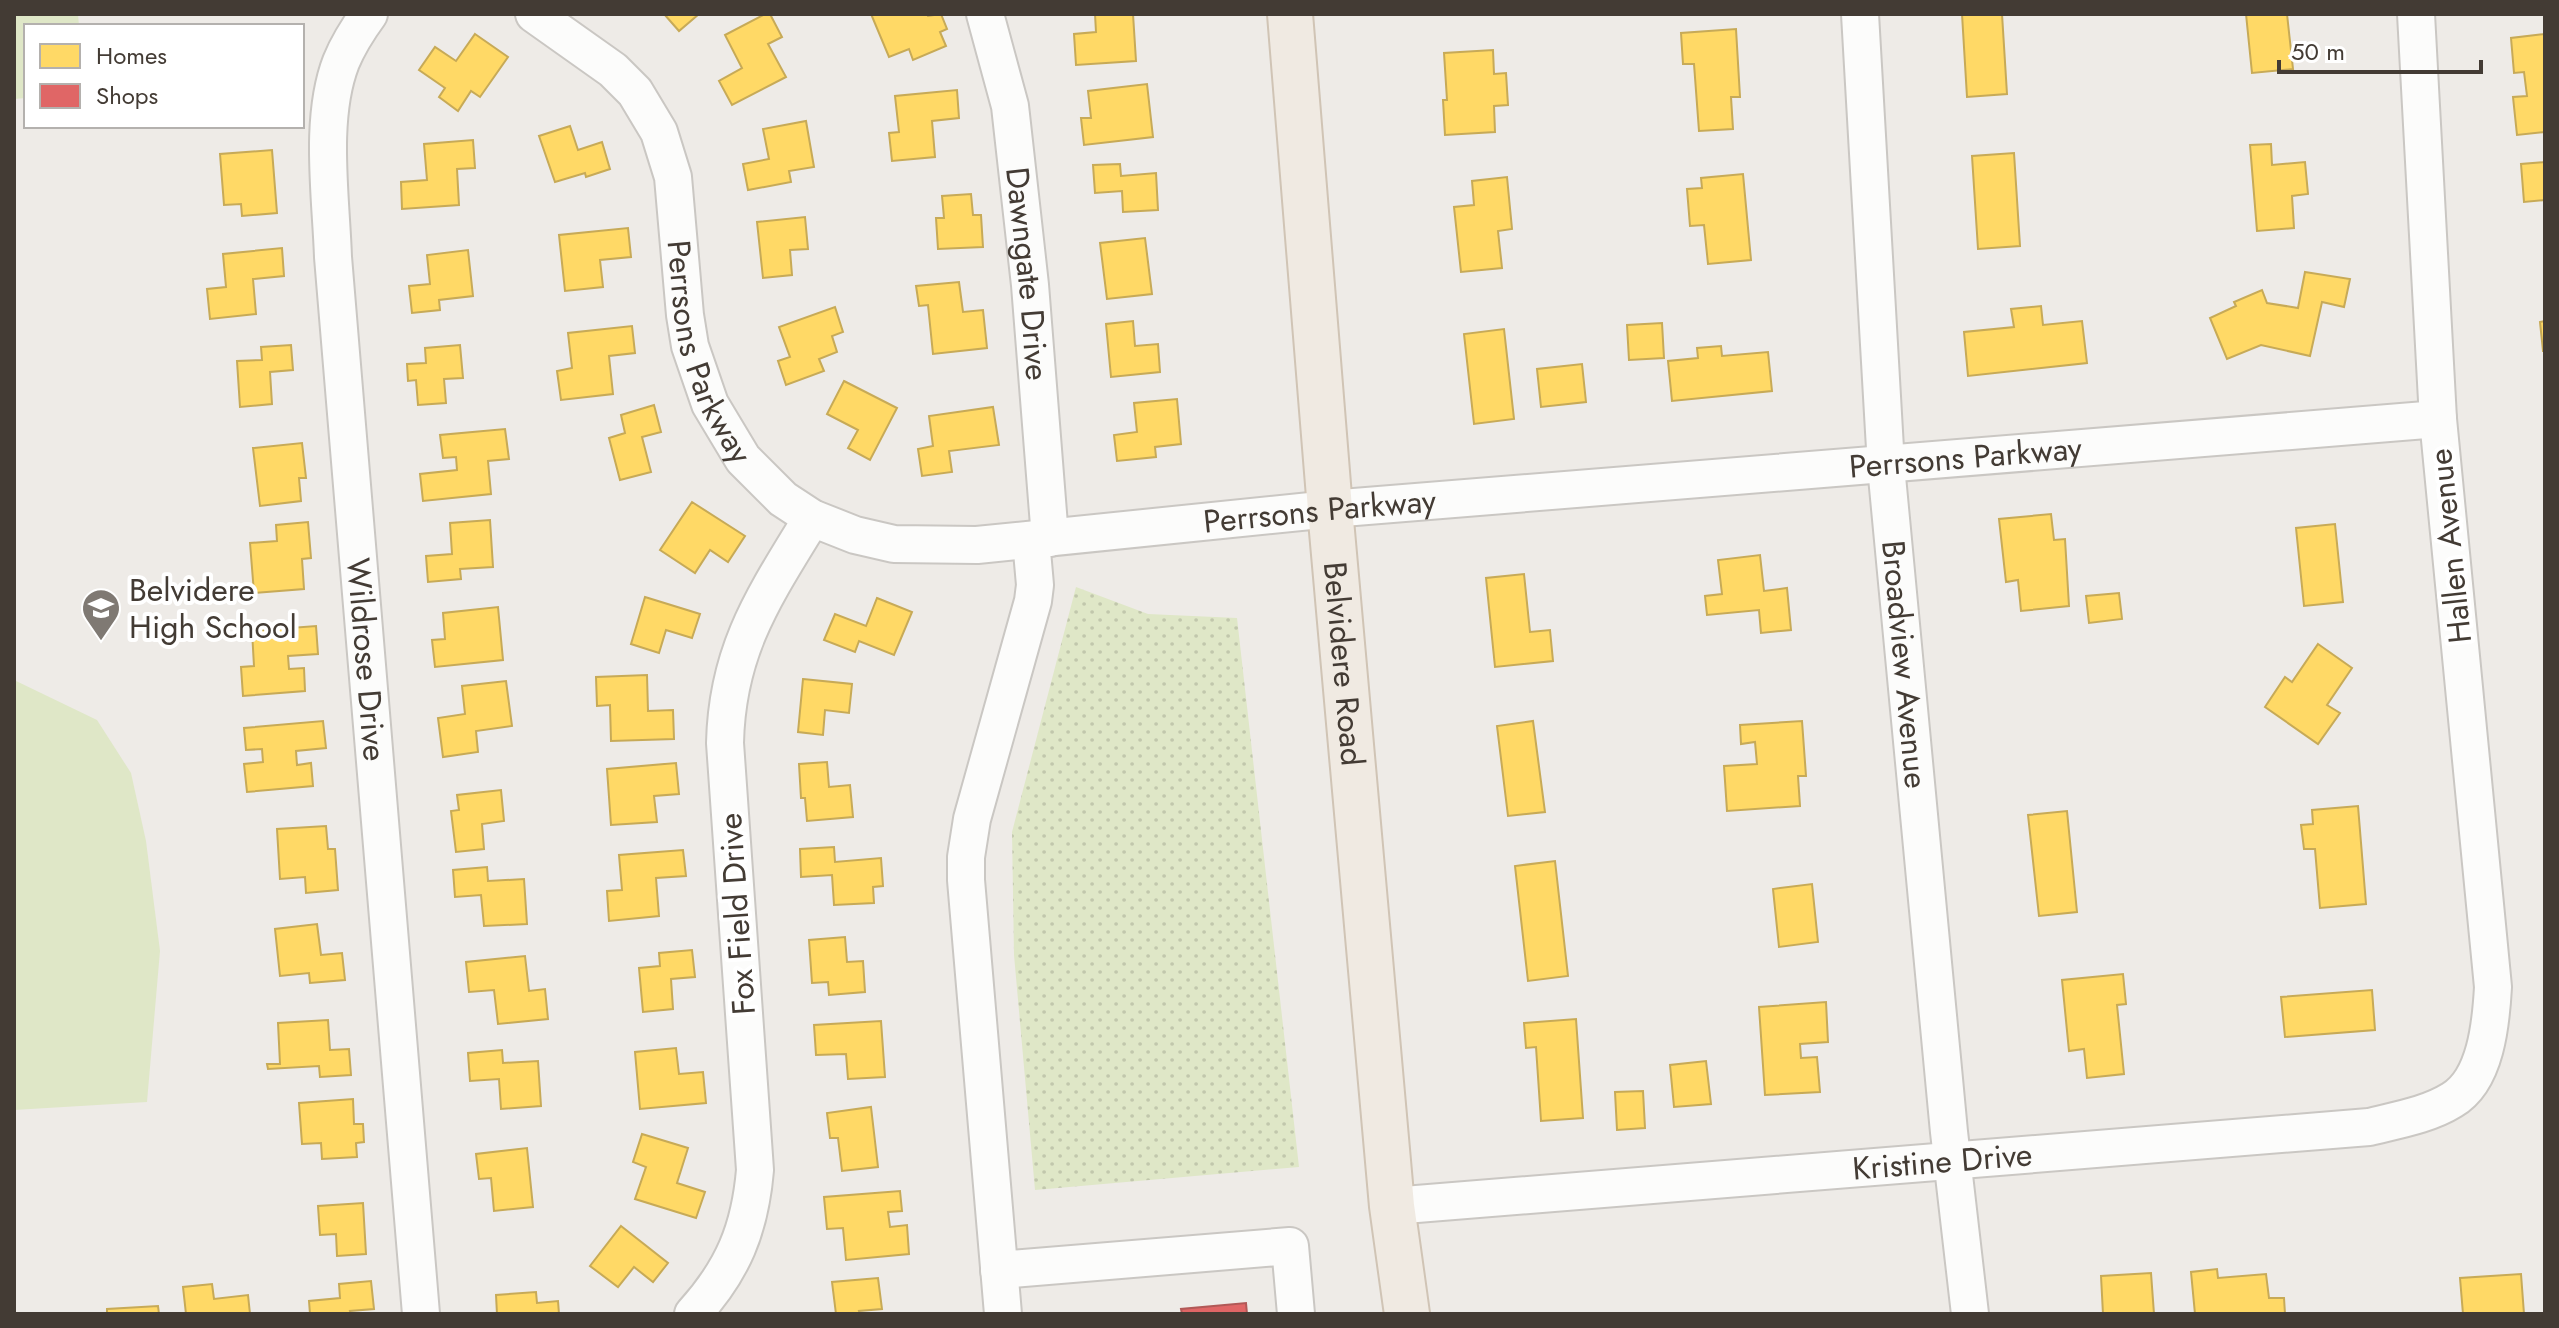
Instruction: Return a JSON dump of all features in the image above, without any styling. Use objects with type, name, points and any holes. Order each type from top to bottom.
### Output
[{"type":"main road","name":"Belvidere Road","points":[[1290,14],[1392,1206],[1407,1314]]},
{"type":"street","name":"Wildrose Drive","points":[[369,14],[340,64],[328,135],[333,257],[421,1314]]},
{"type":"street","name":"Perrsons Parkway","points":[[534,14],[613,70],[635,92],[648,111],[668,155],[673,177],[690,346],[710,404],[743,459],[783,499],[812,518],[855,535],[894,544],[977,545],[1330,509],[2438,419]]},
{"type":"street","name":"Dawngate Drive","points":[[985,14],[1010,106],[1030,285],[1040,539],[1033,601],[972,819],[966,857],[1003,1314]]},
{"type":"street","name":"Broadview Avenue","points":[[1860,14],[1886,466],[1952,1161],[1970,1314]]},
{"type":"street","name":"Hallen Avenue","points":[[2416,14],[2438,419],[2493,987],[2490,1027],[2475,1075]]},
{"type":"street","name":"Fox Field Drive","points":[[707,1309],[736,1254],[753,1199],[755,1170],[727,784],[726,713],[730,686],[746,633],[812,518]]},
{"type":"street","name":"Kristine Drive","points":[[1392,1206],[2369,1127],[2437,1108],[2465,1091],[2475,1075]]},
{"type":"street","points":[[999,1270],[1290,1246],[1296,1314]]},
{"type":"green space","points":[[14,14],[78,14],[79,24],[24,24],[24,98],[14,99]]},
{"type":"green space","points":[[1076,587],[1148,614],[1237,618],[1299,1167],[1035,1190],[1014,955],[1012,832]]},
{"type":"green space","points":[[14,680],[97,720],[131,773],[146,841],[160,951],[147,1102],[14,1110]]},
{"type":"building: Homes","points":[[664,14],[699,14],[679,31]]},
{"type":"building: Homes","points":[[770,14],[782,37],[768,44],[786,77],[732,105],[719,81],[742,68],[725,35]]},
{"type":"building: Homes","points":[[871,14],[941,14],[947,29],[940,32],[946,46],[913,60],[909,49],[889,57]]},
{"type":"building: Homes","points":[[1095,14],[1133,14],[1136,61],[1076,65],[1074,34],[1096,32]]},
{"type":"building: Homes","points":[[1962,14],[2002,14],[2007,94],[1967,97]]},
{"type":"building: Homes","points":[[2246,14],[2287,14],[2293,69],[2252,73]]},
{"type":"building: Homes","points":[[1736,29],[1740,97],[1731,97],[1733,129],[1699,131],[1694,64],[1683,64],[1681,33]]},
{"type":"building: Homes","points":[[475,34],[508,57],[480,97],[471,91],[458,111],[439,97],[445,88],[419,70],[435,47],[456,61]]},
{"type":"building: Homes","points":[[2545,34],[2545,132],[2517,135],[2513,97],[2527,96],[2524,72],[2514,73],[2511,38]]},
{"type":"building: Homes","points":[[1493,50],[1494,74],[1506,73],[1508,105],[1494,106],[1495,132],[1445,135],[1443,100],[1447,100],[1444,53]]},
{"type":"building: Homes","points":[[1147,84],[1153,137],[1084,145],[1081,118],[1091,118],[1088,91]]},
{"type":"building: Homes","points":[[957,90],[959,118],[932,121],[935,157],[892,161],[889,133],[899,132],[895,96]]},
{"type":"building: Homes","points":[[806,121],[814,167],[789,171],[791,182],[748,190],[743,164],[769,159],[763,129]]},
{"type":"building: Homes","points":[[570,126],[578,150],[602,142],[610,169],[555,182],[539,136]]},
{"type":"building: Homes","points":[[473,140],[475,168],[457,169],[459,205],[402,209],[401,182],[427,180],[424,144]]},
{"type":"building: Homes","points":[[2271,144],[2272,165],[2305,162],[2308,194],[2292,196],[2294,228],[2257,231],[2250,145]]},
{"type":"building: Homes","points":[[272,150],[277,213],[242,216],[241,204],[224,205],[220,154]]},
{"type":"building: Homes","points":[[2014,153],[2020,246],[1978,249],[1972,156]]},
{"type":"building: Homes","points":[[2545,162],[2545,200],[2524,202],[2521,164]]},
{"type":"building: Homes","points":[[1120,164],[1121,176],[1156,173],[1158,210],[1123,212],[1122,191],[1095,193],[1093,165]]},
{"type":"building: Homes","points":[[1743,174],[1751,260],[1708,264],[1704,225],[1690,226],[1687,189],[1702,188],[1701,178]]},
{"type":"building: Homes","points":[[1507,177],[1512,229],[1498,231],[1502,268],[1461,272],[1454,207],[1474,205],[1472,181]]},
{"type":"building: Homes","points":[[971,194],[973,215],[981,215],[983,247],[938,249],[936,218],[944,218],[942,196]]},
{"type":"building: Homes","points":[[805,217],[808,249],[790,250],[792,275],[763,278],[757,222]]},
{"type":"building: Homes","points":[[628,228],[631,257],[600,260],[603,287],[565,291],[559,235]]},
{"type":"building: Homes","points":[[1145,238],[1152,294],[1107,299],[1100,243]]},
{"type":"building: Homes","points":[[282,248],[284,276],[253,279],[256,314],[210,319],[207,289],[226,287],[223,254]]},
{"type":"building: Homes","points":[[468,250],[473,296],[439,300],[440,310],[412,313],[409,286],[430,284],[427,255]]},
{"type":"building: Homes","points":[[2305,272],[2350,279],[2344,307],[2322,302],[2310,356],[2261,345],[2227,359],[2210,318],[2236,306],[2234,302],[2262,290],[2267,303],[2298,308]]},
{"type":"building: Homes","points":[[959,282],[963,312],[983,310],[987,348],[933,354],[928,305],[919,306],[916,286]]},
{"type":"building: Homes","points":[[2041,306],[2043,325],[2082,321],[2087,363],[1968,376],[1964,332],[2014,327],[2011,309]]},
{"type":"building: Homes","points":[[835,307],[843,332],[832,336],[837,352],[819,359],[824,371],[786,385],[778,361],[790,357],[779,327]]},
{"type":"building: Homes","points":[[1133,321],[1135,346],[1158,344],[1160,372],[1111,377],[1106,324]]},
{"type":"building: Homes","points":[[2545,321],[2545,351],[2543,351],[2540,322]]},
{"type":"building: Homes","points":[[1662,323],[1664,358],[1629,360],[1627,325]]},
{"type":"building: Homes","points":[[632,326],[635,353],[609,356],[613,394],[561,400],[557,371],[572,368],[568,333]]},
{"type":"building: Homes","points":[[1504,329],[1514,419],[1474,424],[1464,334]]},
{"type":"building: Homes","points":[[291,345],[293,370],[270,372],[272,404],[240,407],[237,361],[262,360],[261,347]]},
{"type":"building: Homes","points":[[460,345],[463,378],[444,379],[446,403],[418,405],[416,380],[408,381],[407,364],[426,363],[425,348]]},
{"type":"building: Homes","points":[[1721,346],[1722,356],[1768,352],[1772,391],[1672,401],[1668,361],[1698,358],[1697,348]]},
{"type":"building: Homes","points":[[1582,364],[1586,402],[1541,407],[1537,369]]},
{"type":"building: Homes","points":[[844,381],[897,408],[870,460],[848,448],[858,430],[827,414]]},
{"type":"building: Homes","points":[[1177,399],[1181,444],[1155,447],[1156,457],[1117,461],[1114,435],[1137,432],[1134,403]]},
{"type":"building: Homes","points":[[654,405],[661,432],[642,437],[651,472],[620,480],[609,438],[625,433],[621,415]]},
{"type":"building: Homes","points":[[993,407],[999,445],[949,451],[952,472],[922,476],[918,449],[933,446],[929,416]]},
{"type":"building: Homes","points":[[505,429],[509,459],[488,461],[491,494],[423,501],[420,474],[457,470],[456,457],[443,458],[440,435]]},
{"type":"building: Homes","points":[[302,443],[306,478],[299,478],[301,501],[260,506],[253,448]]},
{"type":"building: Homes","points":[[692,502],[745,536],[728,562],[710,550],[695,573],[660,550]]},
{"type":"building: Homes","points":[[2051,514],[2054,540],[2065,539],[2069,606],[2021,611],[2018,580],[2006,582],[1999,519]]},
{"type":"building: Homes","points":[[490,520],[493,567],[460,569],[461,579],[428,582],[426,556],[452,554],[450,523]]},
{"type":"building: Homes","points":[[308,522],[311,558],[302,559],[304,589],[254,593],[250,543],[277,541],[276,525]]},
{"type":"building: Homes","points":[[2335,524],[2343,602],[2304,606],[2296,528]]},
{"type":"building: Homes","points":[[1760,555],[1764,591],[1787,588],[1791,630],[1761,633],[1759,610],[1707,615],[1705,596],[1722,594],[1718,560]]},
{"type":"building: Homes","points":[[1524,574],[1530,632],[1550,630],[1553,661],[1495,667],[1486,578]]},
{"type":"building: Homes","points":[[2119,593],[2122,619],[2089,623],[2086,596]]},
{"type":"building: Homes","points":[[645,597],[700,614],[692,638],[666,630],[659,653],[631,644]]},
{"type":"building: Homes","points":[[877,598],[912,612],[894,655],[859,641],[855,652],[824,640],[835,614],[866,626]]},
{"type":"building: Homes","points":[[498,607],[503,660],[435,667],[432,640],[445,639],[443,613]]},
{"type":"building: Homes","points":[[316,626],[318,654],[288,656],[289,669],[304,668],[305,691],[243,696],[241,667],[254,666],[252,631]]},
{"type":"building: Homes","points":[[2318,644],[2352,668],[2327,705],[2340,713],[2318,744],[2265,707],[2285,677],[2292,682]]},
{"type":"building: Homes","points":[[647,675],[648,711],[673,710],[674,739],[611,741],[610,705],[597,706],[596,677]]},
{"type":"building: Homes","points":[[803,679],[852,684],[849,713],[825,710],[823,735],[798,732]]},
{"type":"building: Homes","points":[[506,681],[512,726],[476,731],[478,752],[443,757],[438,718],[465,714],[462,686]]},
{"type":"building: Homes","points":[[323,721],[326,748],[296,751],[297,765],[311,763],[313,786],[247,792],[244,764],[263,762],[262,749],[246,750],[244,728]]},
{"type":"building: Homes","points":[[1533,721],[1545,812],[1508,816],[1497,726]]},
{"type":"building: Homes","points":[[1802,721],[1806,776],[1798,776],[1800,806],[1727,811],[1724,766],[1757,764],[1755,742],[1741,744],[1740,725]]},
{"type":"building: Homes","points":[[827,762],[829,787],[850,785],[853,817],[807,821],[805,798],[801,798],[799,764]]},
{"type":"building: Homes","points":[[676,763],[679,794],[654,796],[657,822],[611,825],[607,769]]},
{"type":"building: Homes","points":[[501,790],[504,821],[482,824],[484,849],[456,852],[451,811],[459,810],[457,795]]},
{"type":"building: Homes","points":[[2358,806],[2366,904],[2320,908],[2315,849],[2304,849],[2301,825],[2313,824],[2312,810]]},
{"type":"building: Homes","points":[[2067,811],[2077,912],[2039,916],[2028,815]]},
{"type":"building: Homes","points":[[326,826],[328,849],[335,849],[338,890],[306,893],[305,877],[280,879],[277,829]]},
{"type":"building: Homes","points":[[834,847],[835,862],[881,858],[883,886],[873,887],[874,903],[834,905],[832,875],[801,877],[800,849]]},
{"type":"building: Homes","points":[[683,850],[686,876],[656,878],[659,916],[609,921],[607,891],[622,890],[619,855]]},
{"type":"building: Homes","points":[[1555,861],[1568,976],[1528,981],[1515,866]]},
{"type":"building: Homes","points":[[487,867],[488,881],[524,879],[527,924],[484,926],[481,895],[455,897],[453,870]]},
{"type":"building: Homes","points":[[1812,884],[1818,942],[1779,947],[1773,889]]},
{"type":"building: Homes","points":[[317,924],[321,955],[342,953],[345,980],[310,983],[309,973],[280,976],[275,929]]},
{"type":"building: Homes","points":[[845,937],[847,962],[863,961],[865,992],[829,995],[828,982],[812,983],[809,940]]},
{"type":"building: Homes","points":[[692,950],[695,977],[671,979],[673,1009],[643,1012],[639,968],[660,966],[659,953]]},
{"type":"building: Homes","points":[[525,956],[529,991],[545,989],[548,1019],[498,1024],[494,990],[469,992],[466,962]]},
{"type":"building: Homes","points":[[2123,974],[2126,1004],[2117,1005],[2124,1074],[2087,1078],[2084,1049],[2069,1051],[2062,980]]},
{"type":"building: Homes","points":[[2372,990],[2375,1030],[2285,1037],[2281,997]]},
{"type":"building: Homes","points":[[1826,1002],[1828,1042],[1800,1044],[1801,1058],[1817,1057],[1820,1092],[1765,1095],[1759,1007]]},
{"type":"building: Homes","points":[[1576,1019],[1583,1118],[1541,1121],[1536,1047],[1526,1048],[1524,1023]]},
{"type":"building: Homes","points":[[328,1020],[330,1050],[349,1049],[351,1075],[320,1077],[319,1066],[268,1069],[267,1064],[280,1064],[278,1023]]},
{"type":"building: Homes","points":[[881,1021],[885,1077],[848,1079],[846,1054],[816,1055],[814,1025]]},
{"type":"building: Homes","points":[[676,1048],[679,1074],[703,1072],[706,1103],[640,1109],[635,1052]]},
{"type":"building: Homes","points":[[502,1050],[503,1063],[538,1061],[541,1106],[501,1109],[499,1079],[470,1081],[468,1053]]},
{"type":"building: Homes","points":[[1706,1061],[1711,1104],[1674,1107],[1670,1065]]},
{"type":"building: Homes","points":[[1643,1091],[1645,1128],[1617,1130],[1615,1092]]},
{"type":"building: Homes","points":[[353,1099],[354,1124],[363,1124],[364,1142],[356,1143],[357,1157],[322,1159],[321,1143],[302,1144],[299,1103]]},
{"type":"building: Homes","points":[[871,1107],[878,1167],[842,1171],[838,1138],[830,1138],[827,1113]]},
{"type":"building: Homes","points":[[642,1134],[688,1148],[677,1183],[705,1192],[696,1218],[635,1199],[646,1167],[633,1162]]},
{"type":"building: Homes","points":[[527,1148],[533,1207],[494,1211],[491,1178],[479,1179],[476,1154]]},
{"type":"building: Homes","points":[[900,1191],[902,1211],[888,1212],[890,1227],[907,1225],[909,1254],[846,1260],[843,1228],[827,1229],[824,1197]]},
{"type":"building: Homes","points":[[363,1203],[366,1254],[337,1256],[336,1234],[320,1235],[318,1206]]},
{"type":"building: Homes","points":[[621,1226],[668,1263],[653,1282],[634,1267],[618,1287],[590,1266]]},
{"type":"building: Homes","points":[[2217,1269],[2218,1278],[2266,1274],[2269,1298],[2284,1298],[2285,1314],[2195,1314],[2191,1272]]},
{"type":"building: Homes","points":[[2151,1273],[2154,1314],[2103,1314],[2101,1276]]},
{"type":"building: Homes","points":[[2521,1274],[2524,1314],[2463,1314],[2460,1278]]},
{"type":"building: Homes","points":[[878,1278],[882,1309],[859,1311],[860,1314],[836,1314],[832,1282]]},
{"type":"building: Homes","points":[[371,1281],[374,1309],[350,1311],[351,1314],[310,1314],[309,1301],[340,1298],[339,1284]]},
{"type":"building: Homes","points":[[212,1284],[214,1299],[248,1295],[250,1314],[186,1314],[183,1287]]},
{"type":"building: Homes","points":[[536,1292],[537,1303],[558,1301],[559,1314],[497,1314],[496,1295]]},
{"type":"building: Homes","points":[[158,1306],[159,1314],[107,1314],[107,1309]]},
{"type":"building: Shops","points":[[1246,1303],[1247,1314],[1182,1314],[1181,1309]]},
{"type":"place","name":"Belvidere High School","points":[[101,642]]}]
